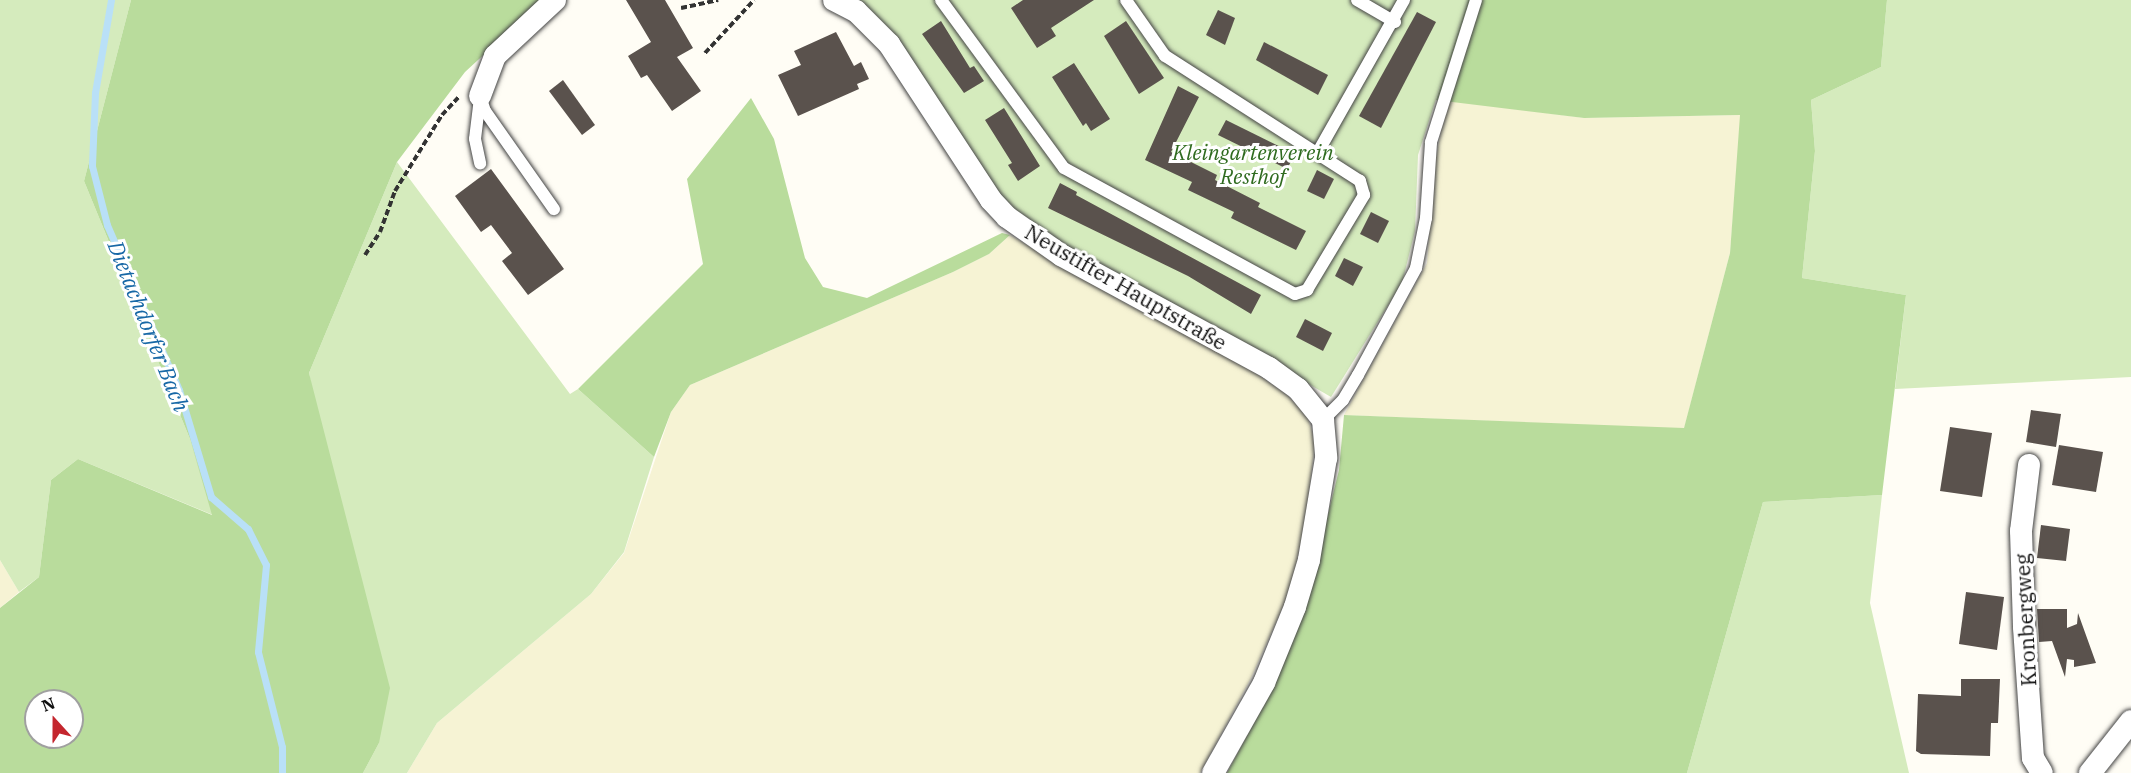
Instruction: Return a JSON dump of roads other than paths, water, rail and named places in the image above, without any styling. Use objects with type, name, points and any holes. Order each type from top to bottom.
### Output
[{"type":"street","points":[[480,96],[487,72],[504,44],[555,0]]},
{"type":"street","name":"Neustifter Hauptstraße","points":[[834,0],[856,11],[889,44],[991,200],[1006,217],[1060,255],[1269,368],[1298,389],[1323,420]]},
{"type":"street","points":[[1213,773],[1264,683],[1295,608],[1309,560],[1326,458],[1323,420]]},
{"type":"street","name":"Kronbergweg","points":[[2029,465],[2021,531],[2024,627],[2033,758],[2042,773]]},
{"type":"street","points":[[2090,773],[2131,720]]},
{"type":"lane","points":[[941,0],[1064,168],[1295,294],[1307,290],[1364,195],[1360,181],[1165,56],[1126,0]]},
{"type":"lane","points":[[1357,0],[1395,22]]},
{"type":"lane","points":[[1318,152],[1395,22],[1404,0]]},
{"type":"lane","points":[[1323,420],[1348,392],[1416,268],[1426,218],[1431,142],[1476,0]]},
{"type":"lane","points":[[480,96],[475,139],[480,163]]},
{"type":"lane","points":[[480,96],[485,111],[554,209]]},
{"type":"waterway","name":"Dietachdorfer Bach","points":[[111,0],[95,93],[92,166],[107,225],[179,390],[211,497],[248,529],[266,565],[258,652],[282,747],[282,773]]},
{"type":"park label","name":"Kleingartenverein Resthof","points":[[1253,164]]}]
